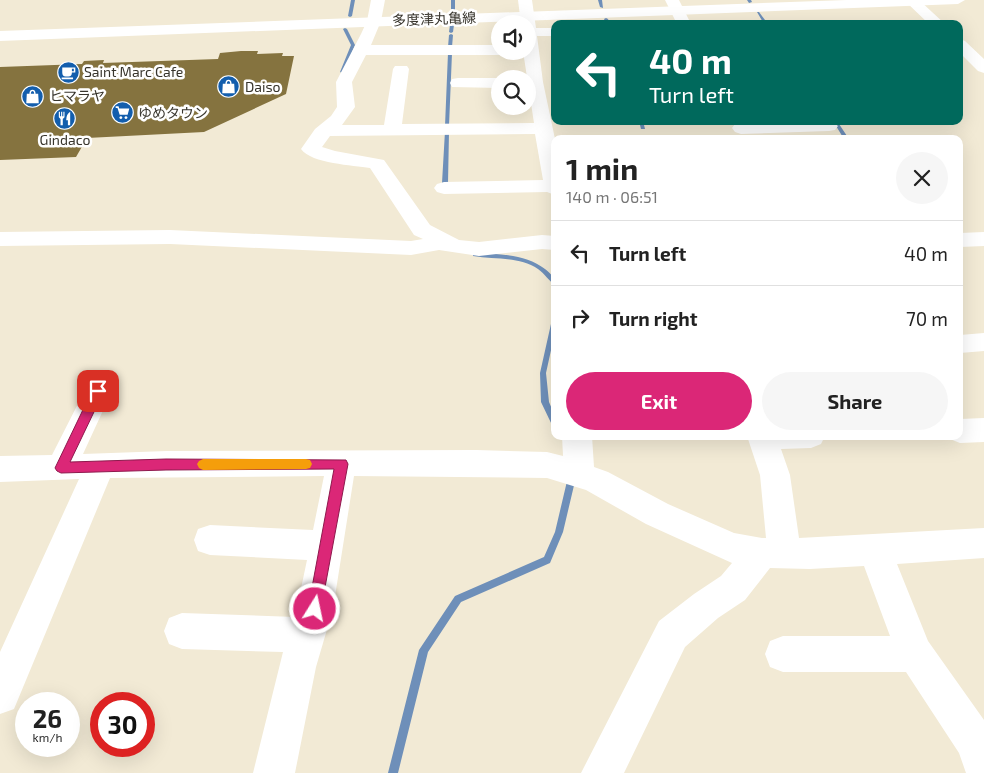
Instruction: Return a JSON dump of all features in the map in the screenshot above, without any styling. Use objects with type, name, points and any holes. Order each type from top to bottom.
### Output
[{"type":"street","points":[[378,0],[368,35],[344,82],[346,107],[337,120],[322,133],[311,149],[322,155],[359,159],[376,164],[404,201],[422,230],[446,245]]},
{"type":"street","points":[[525,0],[528,15]]},
{"type":"street","name":"多度津丸亀線","points":[[615,20],[674,5],[958,0]]},
{"type":"street","points":[[912,1],[933,20]]},
{"type":"street","points":[[674,5],[682,20]]},
{"type":"street","points":[[368,35],[481,33]]},
{"type":"street","points":[[536,39],[551,34]]},
{"type":"street","points":[[368,35],[491,49]]},
{"type":"street","name":"多度津丸亀線","points":[[0,36],[368,35],[491,40]]},
{"type":"street","name":"多度津丸亀線","points":[[536,40],[551,36]]},
{"type":"street","points":[[963,44],[984,44]]},
{"type":"street","points":[[963,47],[984,69]]},
{"type":"street","points":[[392,130],[400,69]]},
{"type":"street","points":[[963,70],[984,69]]},
{"type":"street","points":[[458,83],[491,83]]},
{"type":"street","points":[[536,101],[551,168]]},
{"type":"street","points":[[742,129],[829,126]]},
{"type":"street","points":[[333,131],[543,128]]},
{"type":"street","points":[[444,188],[551,188]]},
{"type":"street","points":[[0,258],[8,239],[170,237],[411,248],[446,245],[479,249],[551,243]]},
{"type":"street","points":[[963,240],[984,239]]},
{"type":"street","points":[[963,344],[984,342]]},
{"type":"street","points":[[61,468],[98,391]]},
{"type":"street","points":[[963,430],[984,430]]},
{"type":"street","points":[[576,440],[579,474]]},
{"type":"street","points":[[602,773],[672,634],[706,606],[733,588],[773,553],[775,475],[763,440]]},
{"type":"street","points":[[0,469],[100,466],[476,463],[547,465],[597,481],[657,514],[731,548],[773,553],[874,550],[984,543]]},
{"type":"street","points":[[274,773],[297,667],[315,609],[341,464]]},
{"type":"street","points":[[0,695],[100,466]]},
{"type":"street","points":[[210,540],[326,546]]},
{"type":"street","points":[[874,550],[916,654],[976,743],[984,768]]},
{"type":"street","points":[[182,632],[307,635]]},
{"type":"street","points":[[783,654],[916,654]]},
{"type":"building","name":"ゆめタウン","points":[[258,51],[257,54],[283,53],[282,56],[294,56],[286,94],[204,132],[87,138],[76,157],[0,160],[0,67],[82,64],[84,61],[104,60],[103,63],[218,59],[220,53]]},
{"type":"waterway","points":[[350,16],[353,0]]},
{"type":"waterway","points":[[453,0],[453,13]]},
{"type":"waterway","points":[[600,0],[602,7]]},
{"type":"waterway","points":[[758,13],[763,20]]},
{"type":"waterway","points":[[451,32],[452,25]]},
{"type":"waterway","points":[[342,72],[353,45],[345,29]]},
{"type":"waterway","points":[[450,47],[451,35]]},
{"type":"waterway","points":[[447,126],[450,53]]},
{"type":"waterway","points":[[838,125],[844,135]]},
{"type":"waterway","points":[[445,183],[447,132]]},
{"type":"waterway","points":[[475,255],[509,257],[530,262],[551,278]]},
{"type":"waterway","points":[[551,336],[543,373],[545,402],[551,415]]},
{"type":"waterway","points":[[393,773],[424,650],[458,599],[547,560],[559,532],[572,477]]},
{"type":"slow traffic","points":[[203,464],[306,464]]},
{"type":"place","name":"Saint Marc Cafe","points":[[68,72]]},
{"type":"place","name":"Daiso","points":[[229,87]]},
{"type":"place","name":"ヒマラヤ","points":[[33,96]]},
{"type":"place","name":"ゆめタウン","points":[[122,113]]},
{"type":"place","name":"Gindaco","points":[[65,118]]},
{"type":"route","points":[[98,391],[61,468],[166,464],[341,464],[315,609]]}]
